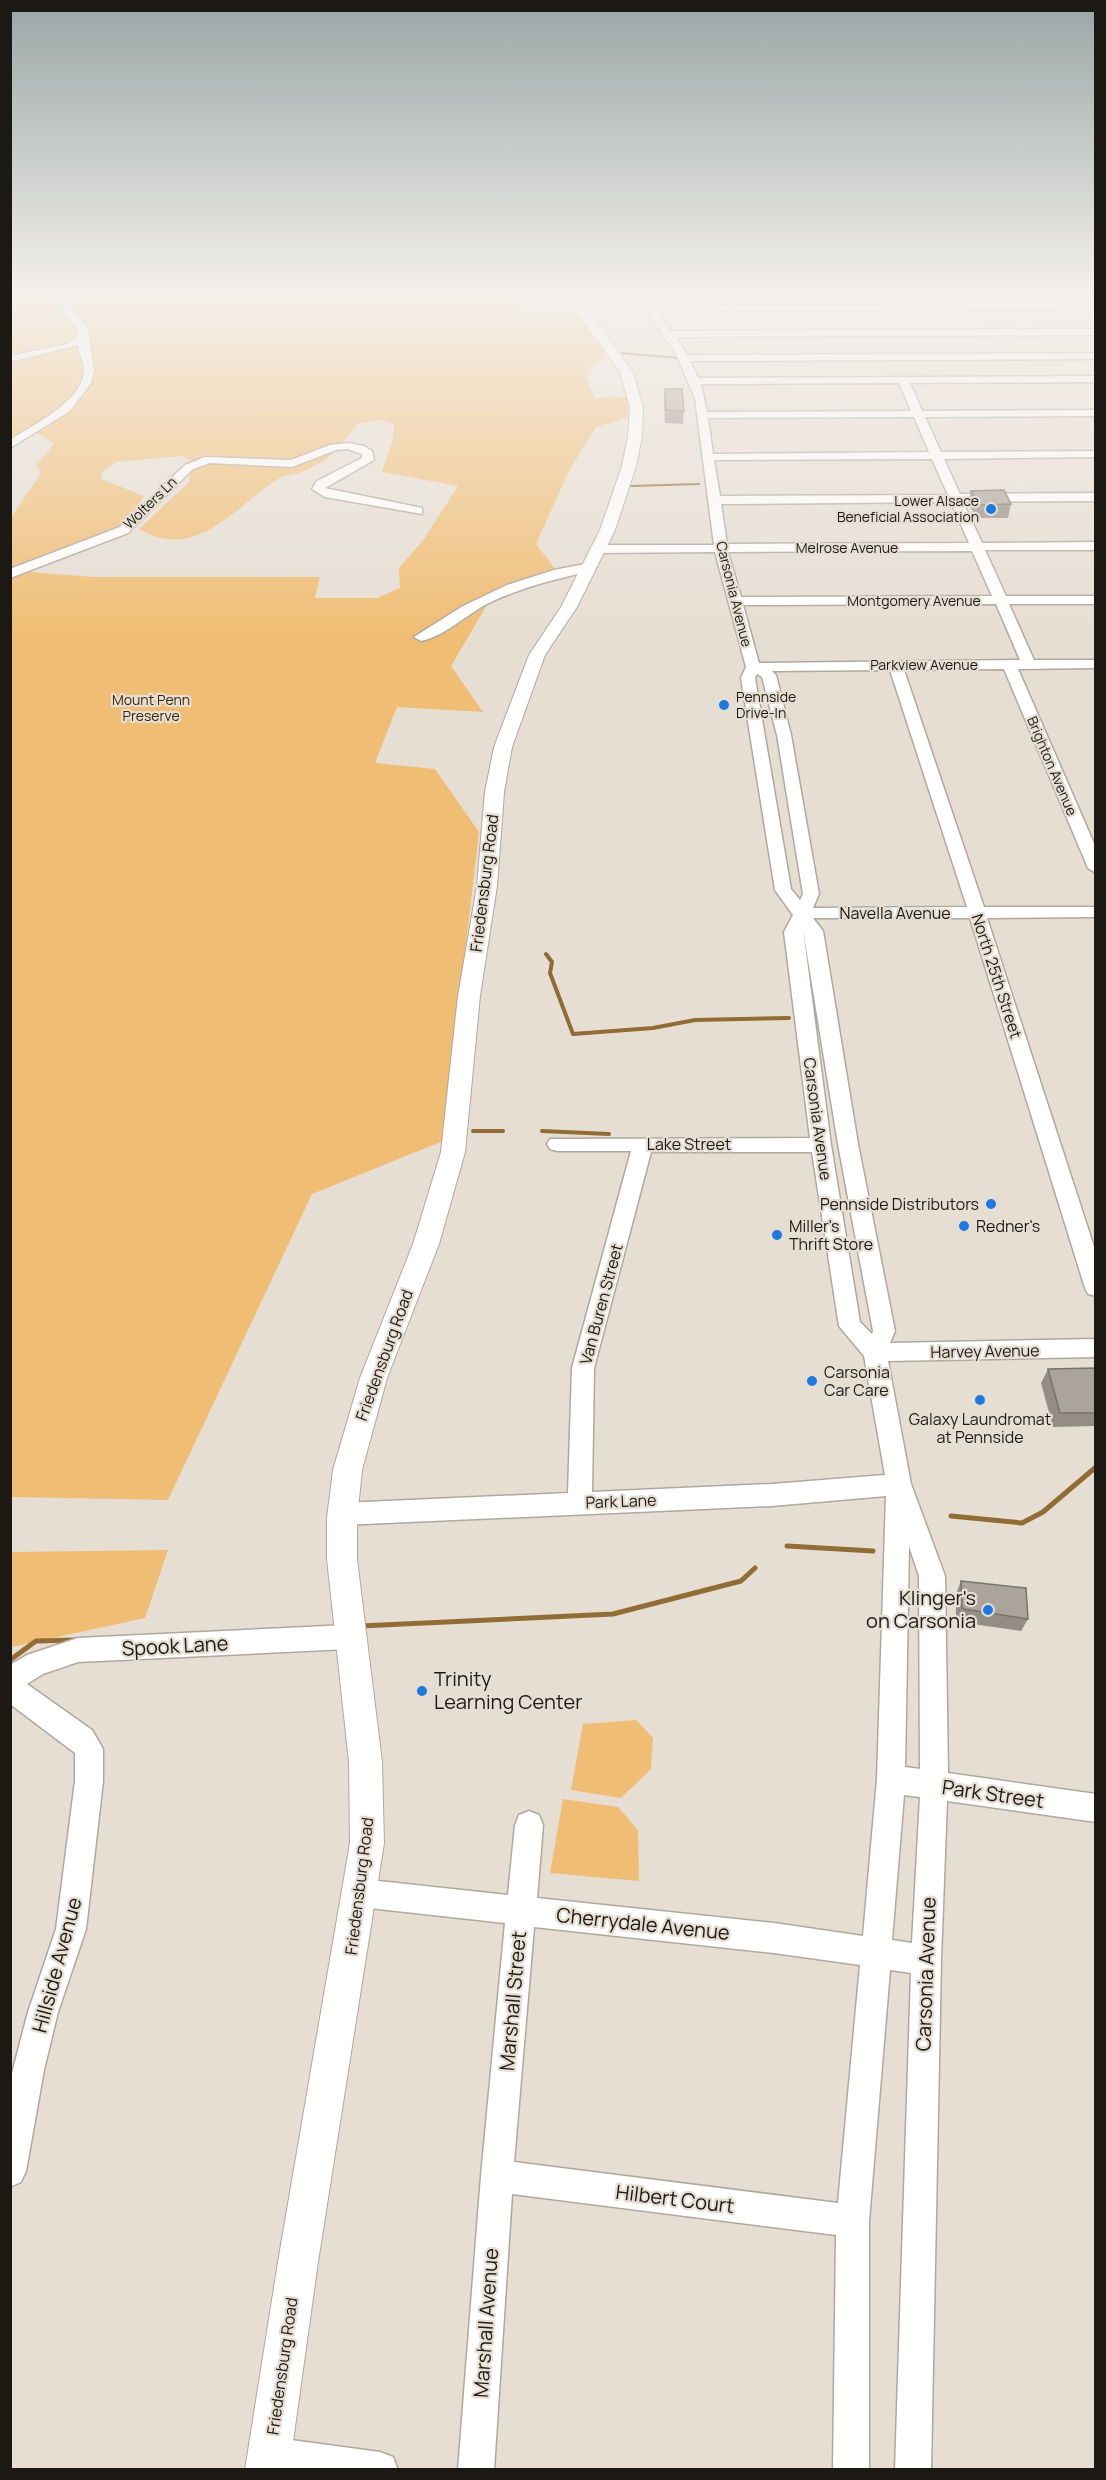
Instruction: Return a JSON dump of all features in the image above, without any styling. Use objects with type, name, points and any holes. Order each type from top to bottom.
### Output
[{"type":"main road","name":"Friedensburg Road","points":[[268,2462],[298,2262],[360,1893],[370,1804],[340,1572],[342,1514],[356,1431],[441,1199],[453,1150],[469,994],[485,901],[501,756],[539,651],[570,604],[616,509],[629,466],[635,406]]},
{"type":"street","points":[[10,445],[69,406]]},
{"type":"street","name":"Carsonia Avenue","points":[[700,406],[721,549],[753,667],[748,678],[783,890],[814,931],[849,1144],[884,1331],[875,1352],[899,1484],[932,1575],[934,1786],[926,1960],[913,2469]]},
{"type":"street","points":[[915,406],[1029,664]]},
{"type":"street","points":[[702,415],[1095,412]]},
{"type":"street","name":"Wolters Ln","points":[[10,574],[124,530],[189,466],[209,459],[292,464],[334,447],[354,446],[364,450],[370,458],[358,467],[321,484],[318,489],[325,493],[362,498],[418,511]]},
{"type":"street","points":[[709,457],[1095,454]]},
{"type":"street","points":[[715,500],[1095,497]]},
{"type":"street","name":"Melrose Avenue","points":[[594,558],[721,549],[1095,546]]},
{"type":"street","points":[[421,637],[436,632],[465,610],[501,591],[594,558]]},
{"type":"street","name":"Montgomery Avenue","points":[[734,601],[1095,600]]},
{"type":"street","name":"Brighton Avenue","points":[[1010,664],[1095,868]]},
{"type":"street","name":"Parkview Avenue","points":[[753,667],[1095,664]]},
{"type":"street","name":"North 25th Street","points":[[895,665],[977,913],[1095,1288]]},
{"type":"street","name":"Carsonia Avenue","points":[[753,667],[770,675],[784,735],[811,894],[793,932],[850,1326],[875,1352]]},
{"type":"street","name":"Navella Avenue","points":[[802,913],[1095,912]]},
{"type":"street","name":"Lake Street","points":[[557,1144],[822,1145]]},
{"type":"street","name":"Van Buren Street","points":[[580,1502],[583,1368],[643,1144]]},
{"type":"street","name":"Harvey Avenue","points":[[875,1352],[1095,1348]]},
{"type":"street","name":"Carsonia Avenue","points":[[851,2469],[853,2221],[891,1779],[899,1484]]},
{"type":"street","name":"Park Lane","points":[[342,1514],[772,1495],[899,1484]]},
{"type":"street","name":"Spook Lane","points":[[10,1680],[36,1664],[78,1650],[347,1637]]},
{"type":"street","name":"Hillside Avenue","points":[[10,1688],[82,1739],[90,1749],[83,1838],[71,1929],[43,2012],[28,2070],[10,2171]]},
{"type":"street","name":"Park Street","points":[[891,1779],[1095,1808]]},
{"type":"street","name":"Marshall Street","points":[[497,2176],[529,1825]]},
{"type":"street","name":"Cherrydale Avenue","points":[[360,1893],[774,1938],[926,1960]]},
{"type":"street","name":"Hilbert Court","points":[[497,2176],[853,2221]]},
{"type":"street","name":"Marshall Avenue","points":[[476,2469],[497,2176]]},
{"type":"street","points":[[268,2462],[380,2469]]},
{"type":"green space","name":"Mount Penn Preserve","points":[[11,406],[628,406],[627,418],[596,427],[569,471],[536,544],[556,570],[490,600],[451,666],[483,712],[397,707],[375,763],[435,769],[479,832],[443,1141],[312,1194],[168,1500],[11,1497],[10,519],[41,473],[36,466],[54,444],[33,430],[11,448]],"holes":[[[380,420],[394,424],[382,472],[458,486],[424,539],[399,568],[400,588],[377,598],[315,598],[320,577],[93,577],[31,572],[29,565],[116,528],[129,519],[144,496],[101,479],[102,472],[116,462],[183,456],[191,461],[189,482],[139,529],[160,538],[179,539],[196,535],[213,527],[278,479],[322,462],[335,452],[358,424]]]},
{"type":"green space","points":[[168,1550],[145,1618],[11,1647],[11,1552]]},
{"type":"green space","points":[[636,1720],[653,1738],[651,1769],[621,1798],[571,1790],[583,1724]]},
{"type":"green space","points":[[563,1799],[618,1807],[638,1830],[639,1881],[550,1873]]},
{"type":"building","points":[[666,406],[684,406],[684,411],[666,410]]},
{"type":"building","points":[[1004,490],[1011,504],[980,505],[971,491]]},
{"type":"building","points":[[1095,1368],[1095,1413],[1060,1413],[1048,1369]]},
{"type":"building","points":[[961,1581],[1026,1588],[1028,1619],[964,1609]]},
{"type":"waterway","points":[[631,486],[699,484]]},
{"type":"waterway","points":[[546,954],[552,962],[550,973],[573,1034],[653,1028],[695,1020],[789,1018]]},
{"type":"waterway","points":[[473,1131],[503,1131]]},
{"type":"waterway","points":[[542,1131],[609,1134]]},
{"type":"waterway","points":[[951,1516],[1022,1523],[1043,1512],[1096,1467]]},
{"type":"waterway","points":[[787,1546],[873,1551]]},
{"type":"waterway","points":[[360,1626],[613,1614],[741,1581],[755,1568]]},
{"type":"waterway","points":[[10,1660],[36,1641],[76,1640]]},
{"type":"place","name":"Lower Alsace Beneficial Association","points":[[991,509]]},
{"type":"place","name":"Pennside Drive-In","points":[[724,705]]},
{"type":"place","name":"Pennside Distributors","points":[[991,1204]]},
{"type":"place","name":"Redner's","points":[[964,1226]]},
{"type":"place","name":"Miller's Thrift Store","points":[[777,1235]]},
{"type":"place","name":"Carsonia Car Care","points":[[812,1381]]},
{"type":"place","name":"Galaxy Laundromat at Pennside","points":[[980,1400]]},
{"type":"place","name":"Klinger's on Carsonia","points":[[988,1610]]},
{"type":"place","name":"Trinity Learning Center","points":[[422,1691]]}]
